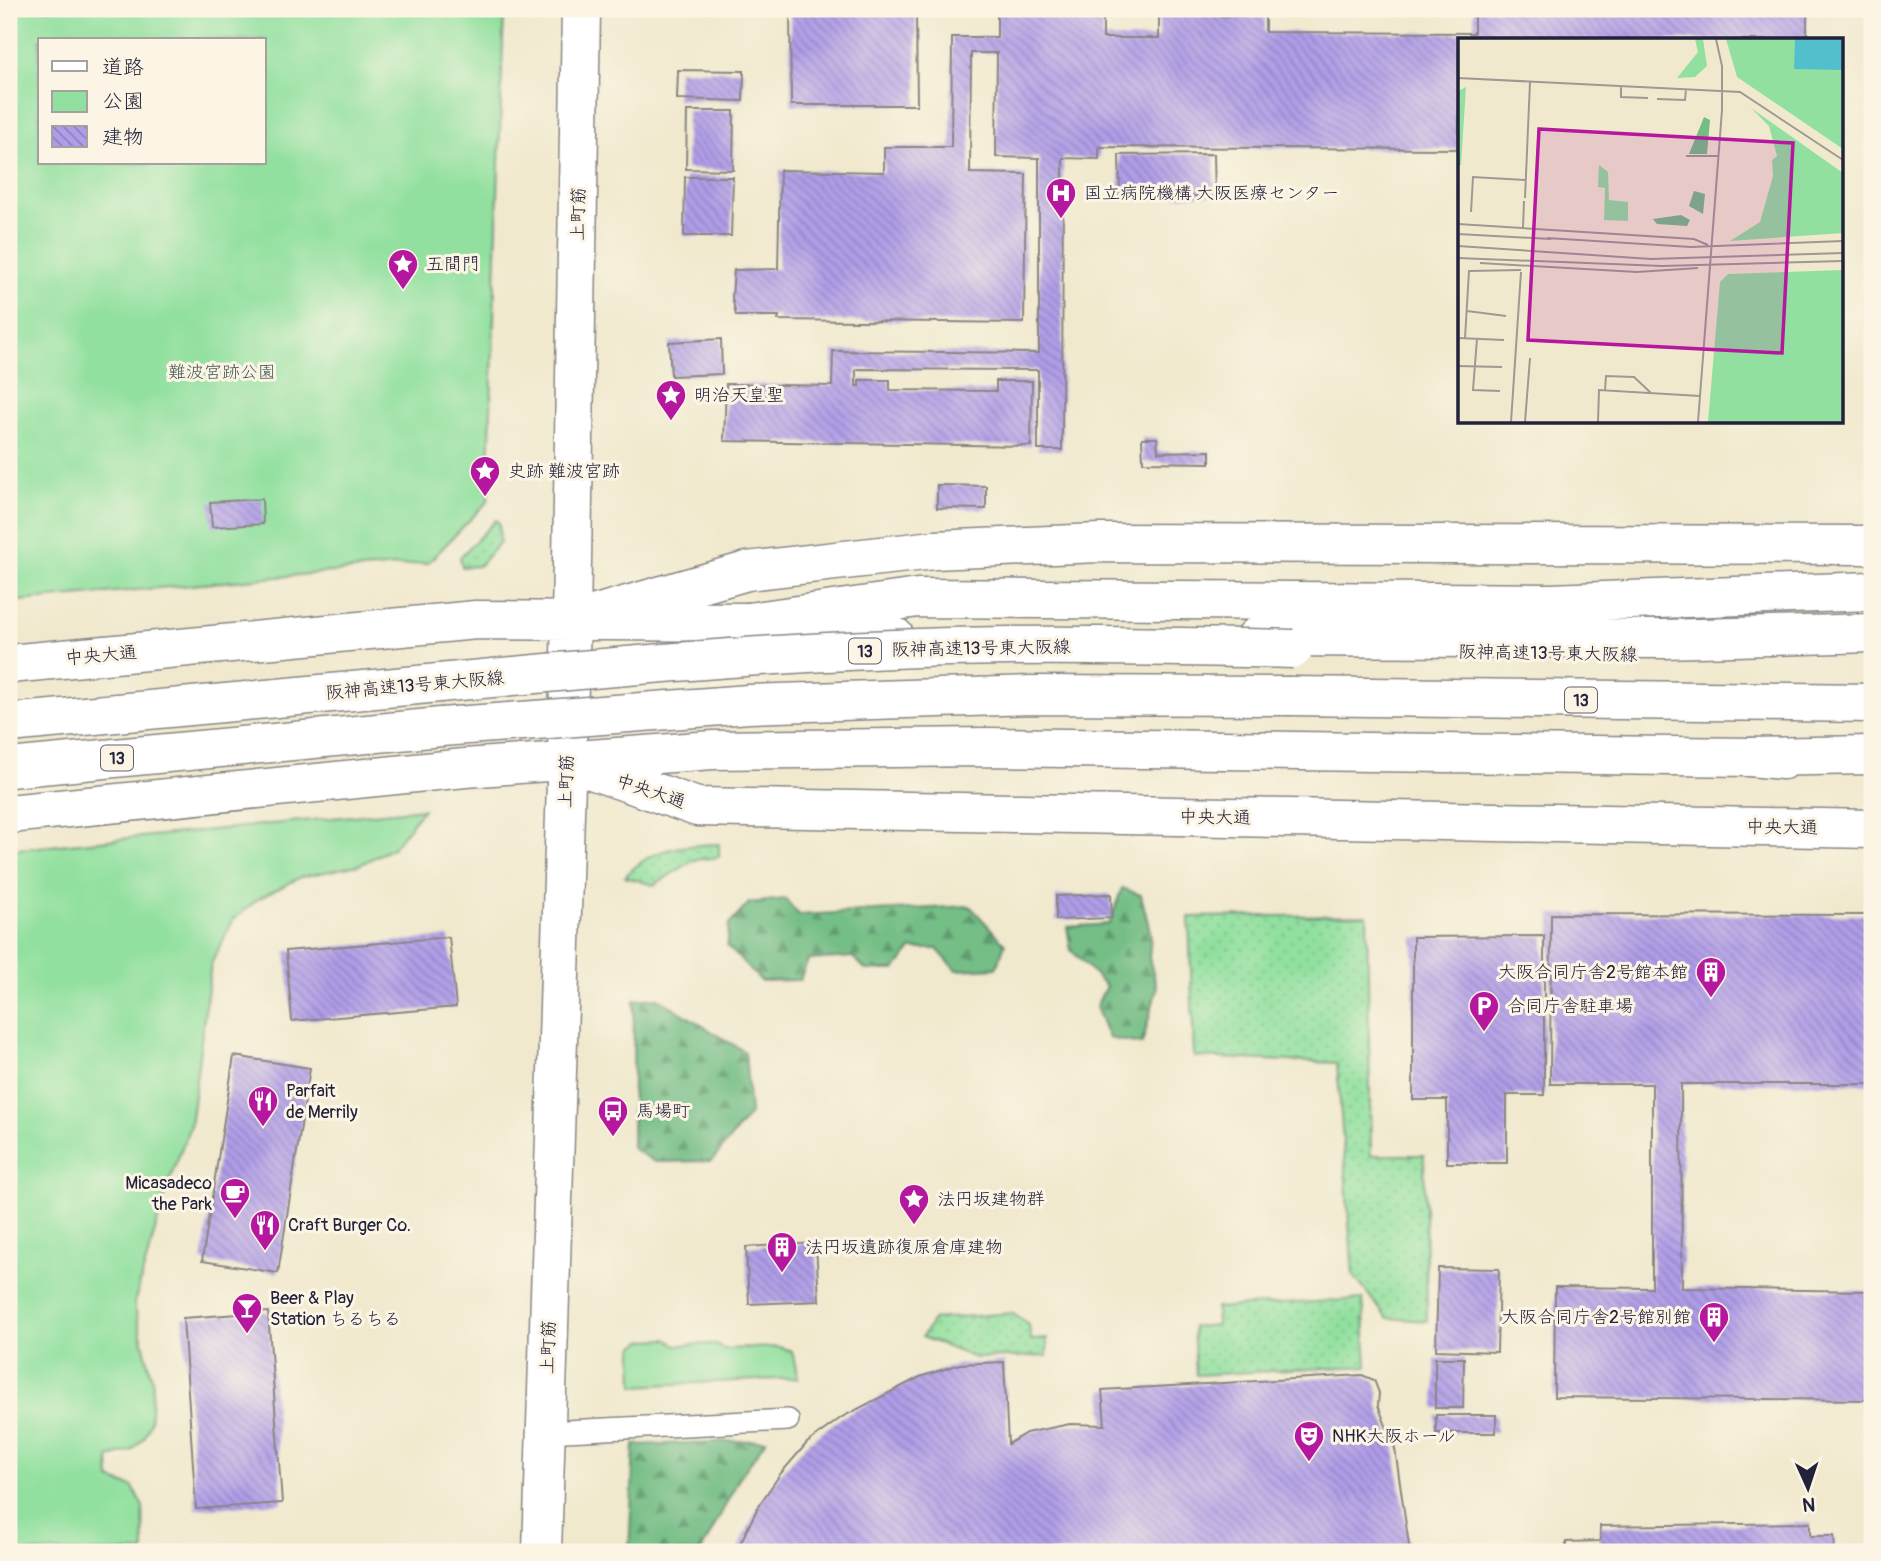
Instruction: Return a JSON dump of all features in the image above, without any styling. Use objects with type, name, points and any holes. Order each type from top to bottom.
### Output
[{"type":"main road","name":"上町筋","points":[[542,1552],[570,622],[581,9]]},
{"type":"main road","name":"中央大通","points":[[570,622],[747,571],[934,550],[1099,543],[1872,545]]},
{"type":"main road","points":[[1099,619],[1872,591]]},
{"type":"main road","name":"中央大通","points":[[9,664],[476,620],[747,622],[913,639],[1099,619]]},
{"type":"main road","points":[[1099,619],[1663,639],[1872,633]]},
{"type":"main road","name":"阪神高速13号東大阪線","points":[[9,723],[638,664],[1006,646],[1872,657]]},
{"type":"main road","name":"13","points":[[9,768],[749,704],[878,699],[1149,695],[1872,703]]},
{"type":"main road","name":"中央大通","points":[[9,814],[465,768],[713,750],[987,747],[1750,757],[1872,768]]},
{"type":"main road","points":[[1750,757],[1872,755]]},
{"type":"main road","name":"中央大通","points":[[566,761],[697,807],[1872,829]]},
{"type":"lane","points":[[545,1432],[788,1420]]},
{"type":"green space","name":"難波宮跡公園","points":[[9,9],[504,9],[488,501],[428,563],[9,602]]},
{"type":"green space","points":[[496,520],[499,523],[500,542],[479,566],[462,567],[460,557]]},
{"type":"green space","points":[[423,809],[393,848],[359,865],[301,877],[258,899],[233,920],[211,964],[190,1126],[169,1182],[134,1304],[153,1384],[150,1423],[144,1438],[131,1451],[109,1457],[110,1479],[133,1487],[143,1507],[144,1552],[9,1552],[9,850]]},
{"type":"green space","points":[[719,844],[719,857],[694,860],[654,885],[625,877],[645,859],[656,854],[680,847]]},
{"type":"green space","points":[[1122,888],[1141,895],[1151,935],[1149,958],[1157,988],[1142,1044],[1109,1038],[1096,1007],[1106,986],[1071,950],[1067,927],[1109,924]]},
{"type":"green space","points":[[785,899],[799,915],[970,906],[1005,944],[996,968],[956,970],[937,949],[911,949],[895,970],[866,970],[853,957],[808,960],[800,980],[761,981],[727,946],[729,925],[749,903]]},
{"type":"green space","points":[[1367,915],[1371,1155],[1424,1155],[1427,1321],[1387,1318],[1353,1275],[1337,1063],[1194,1057],[1189,917]]},
{"type":"green space","points":[[658,998],[745,1052],[750,1114],[712,1161],[655,1162],[632,1148],[634,1000]]},
{"type":"green space","points":[[1363,1299],[1367,1366],[1196,1375],[1193,1327],[1217,1325],[1216,1308]]},
{"type":"green space","points":[[1012,1313],[1029,1325],[1031,1340],[1047,1339],[1047,1356],[975,1358],[922,1337],[934,1319]]},
{"type":"green space","points":[[667,1339],[677,1345],[714,1344],[723,1349],[779,1347],[792,1351],[798,1378],[634,1386],[633,1348],[643,1340]]},
{"type":"green space","points":[[766,1440],[740,1477],[701,1552],[629,1552],[634,1445]]},
{"type":"building","points":[[790,9],[916,9],[917,105],[791,105]]},
{"type":"building","points":[[997,9],[1103,9],[1103,38],[1159,38],[1159,16],[1201,15],[1201,9],[1220,9],[1220,16],[1265,16],[1265,32],[1474,33],[1474,9],[1807,9],[1807,38],[1458,38],[1458,149],[1099,147],[1099,159],[1063,158],[1062,450],[1038,450],[1038,370],[856,369],[856,386],[859,386],[859,380],[890,380],[890,390],[996,391],[996,381],[1032,381],[1031,446],[724,441],[726,384],[832,386],[833,351],[1039,353],[1039,158],[996,157],[997,53],[971,53],[970,173],[1026,174],[1024,323],[778,320],[779,316],[736,316],[732,297],[734,270],[778,269],[780,170],[884,172],[884,147],[951,147],[952,37],[997,37]]},
{"type":"building","points":[[678,70],[744,71],[743,101],[677,99]]},
{"type":"building","points":[[687,111],[734,111],[733,170],[686,169]]},
{"type":"building","points":[[1214,154],[1215,196],[1120,197],[1119,155]]},
{"type":"building","points":[[685,177],[733,177],[731,236],[684,236]]},
{"type":"building","points":[[721,339],[722,374],[671,376],[669,342]]},
{"type":"building","points":[[1142,438],[1157,438],[1158,452],[1210,451],[1210,463],[1143,462]]},
{"type":"building","points":[[937,485],[986,486],[986,509],[937,508]]},
{"type":"building","points":[[262,499],[263,524],[212,527],[210,502]]},
{"type":"building","points":[[1111,894],[1112,918],[1056,920],[1056,896]]},
{"type":"building","points":[[1551,914],[1872,915],[1872,1084],[1681,1084],[1682,1288],[1872,1291],[1872,1400],[1554,1397],[1555,1287],[1652,1288],[1652,1084],[1550,1084]]},
{"type":"building","points":[[1544,936],[1544,1095],[1507,1095],[1507,1163],[1447,1163],[1447,1100],[1413,1100],[1413,937]]},
{"type":"building","points":[[449,937],[456,1007],[292,1021],[286,951]]},
{"type":"building","points":[[234,1056],[310,1068],[278,1273],[202,1261]]},
{"type":"building","name":"法円坂遺跡復原倉庫建物","points":[[816,1243],[819,1301],[749,1304],[746,1247]]},
{"type":"building","points":[[1438,1268],[1499,1269],[1497,1352],[1436,1350]]},
{"type":"building","points":[[268,1312],[282,1503],[196,1509],[183,1318]]},
{"type":"building","points":[[1435,1358],[1464,1358],[1463,1408],[1435,1408]]},
{"type":"building","points":[[1004,1362],[1008,1444],[1026,1433],[1070,1424],[1105,1425],[1102,1390],[1362,1375],[1374,1380],[1379,1393],[1378,1405],[1395,1449],[1410,1552],[736,1552],[759,1505],[781,1473],[807,1443],[842,1417],[920,1377],[960,1364]]},
{"type":"building","points":[[1436,1415],[1496,1415],[1496,1433],[1436,1433]]},
{"type":"building","points":[[1810,1523],[1810,1536],[1834,1536],[1835,1552],[1566,1552],[1566,1542],[1600,1541],[1600,1526]]},
{"type":"place","name":"国立病院機構 大阪医療センター","points":[[1061,220]]},
{"type":"place","name":"五間門","points":[[403,291]]},
{"type":"place","name":"明治天皇聖","points":[[671,422]]},
{"type":"place","name":"史跡 難波宮跡","points":[[485,498]]},
{"type":"place","name":"大阪合同庁舎2号館本館","points":[[1711,999]]},
{"type":"place","name":"合同庁舎駐車場","points":[[1484,1033]]},
{"type":"place","name":"Parfait de Merrily","points":[[263,1128]]},
{"type":"place","name":"馬場町","points":[[613,1138]]},
{"type":"place","name":"Micasadeco the Park","points":[[235,1220]]},
{"type":"place","name":"法円坂建物群","points":[[914,1226]]},
{"type":"place","name":"Craft Burger Co.","points":[[265,1252]]},
{"type":"place","name":"法円坂遺跡復原倉庫建物","points":[[782,1274]]},
{"type":"place","name":"Beer & Play Station ちるちる","points":[[247,1335]]},
{"type":"place","name":"大阪合同庁舎2号館別館","points":[[1714,1344]]},
{"type":"place","name":"NHK大阪ホール","points":[[1309,1463]]}]
